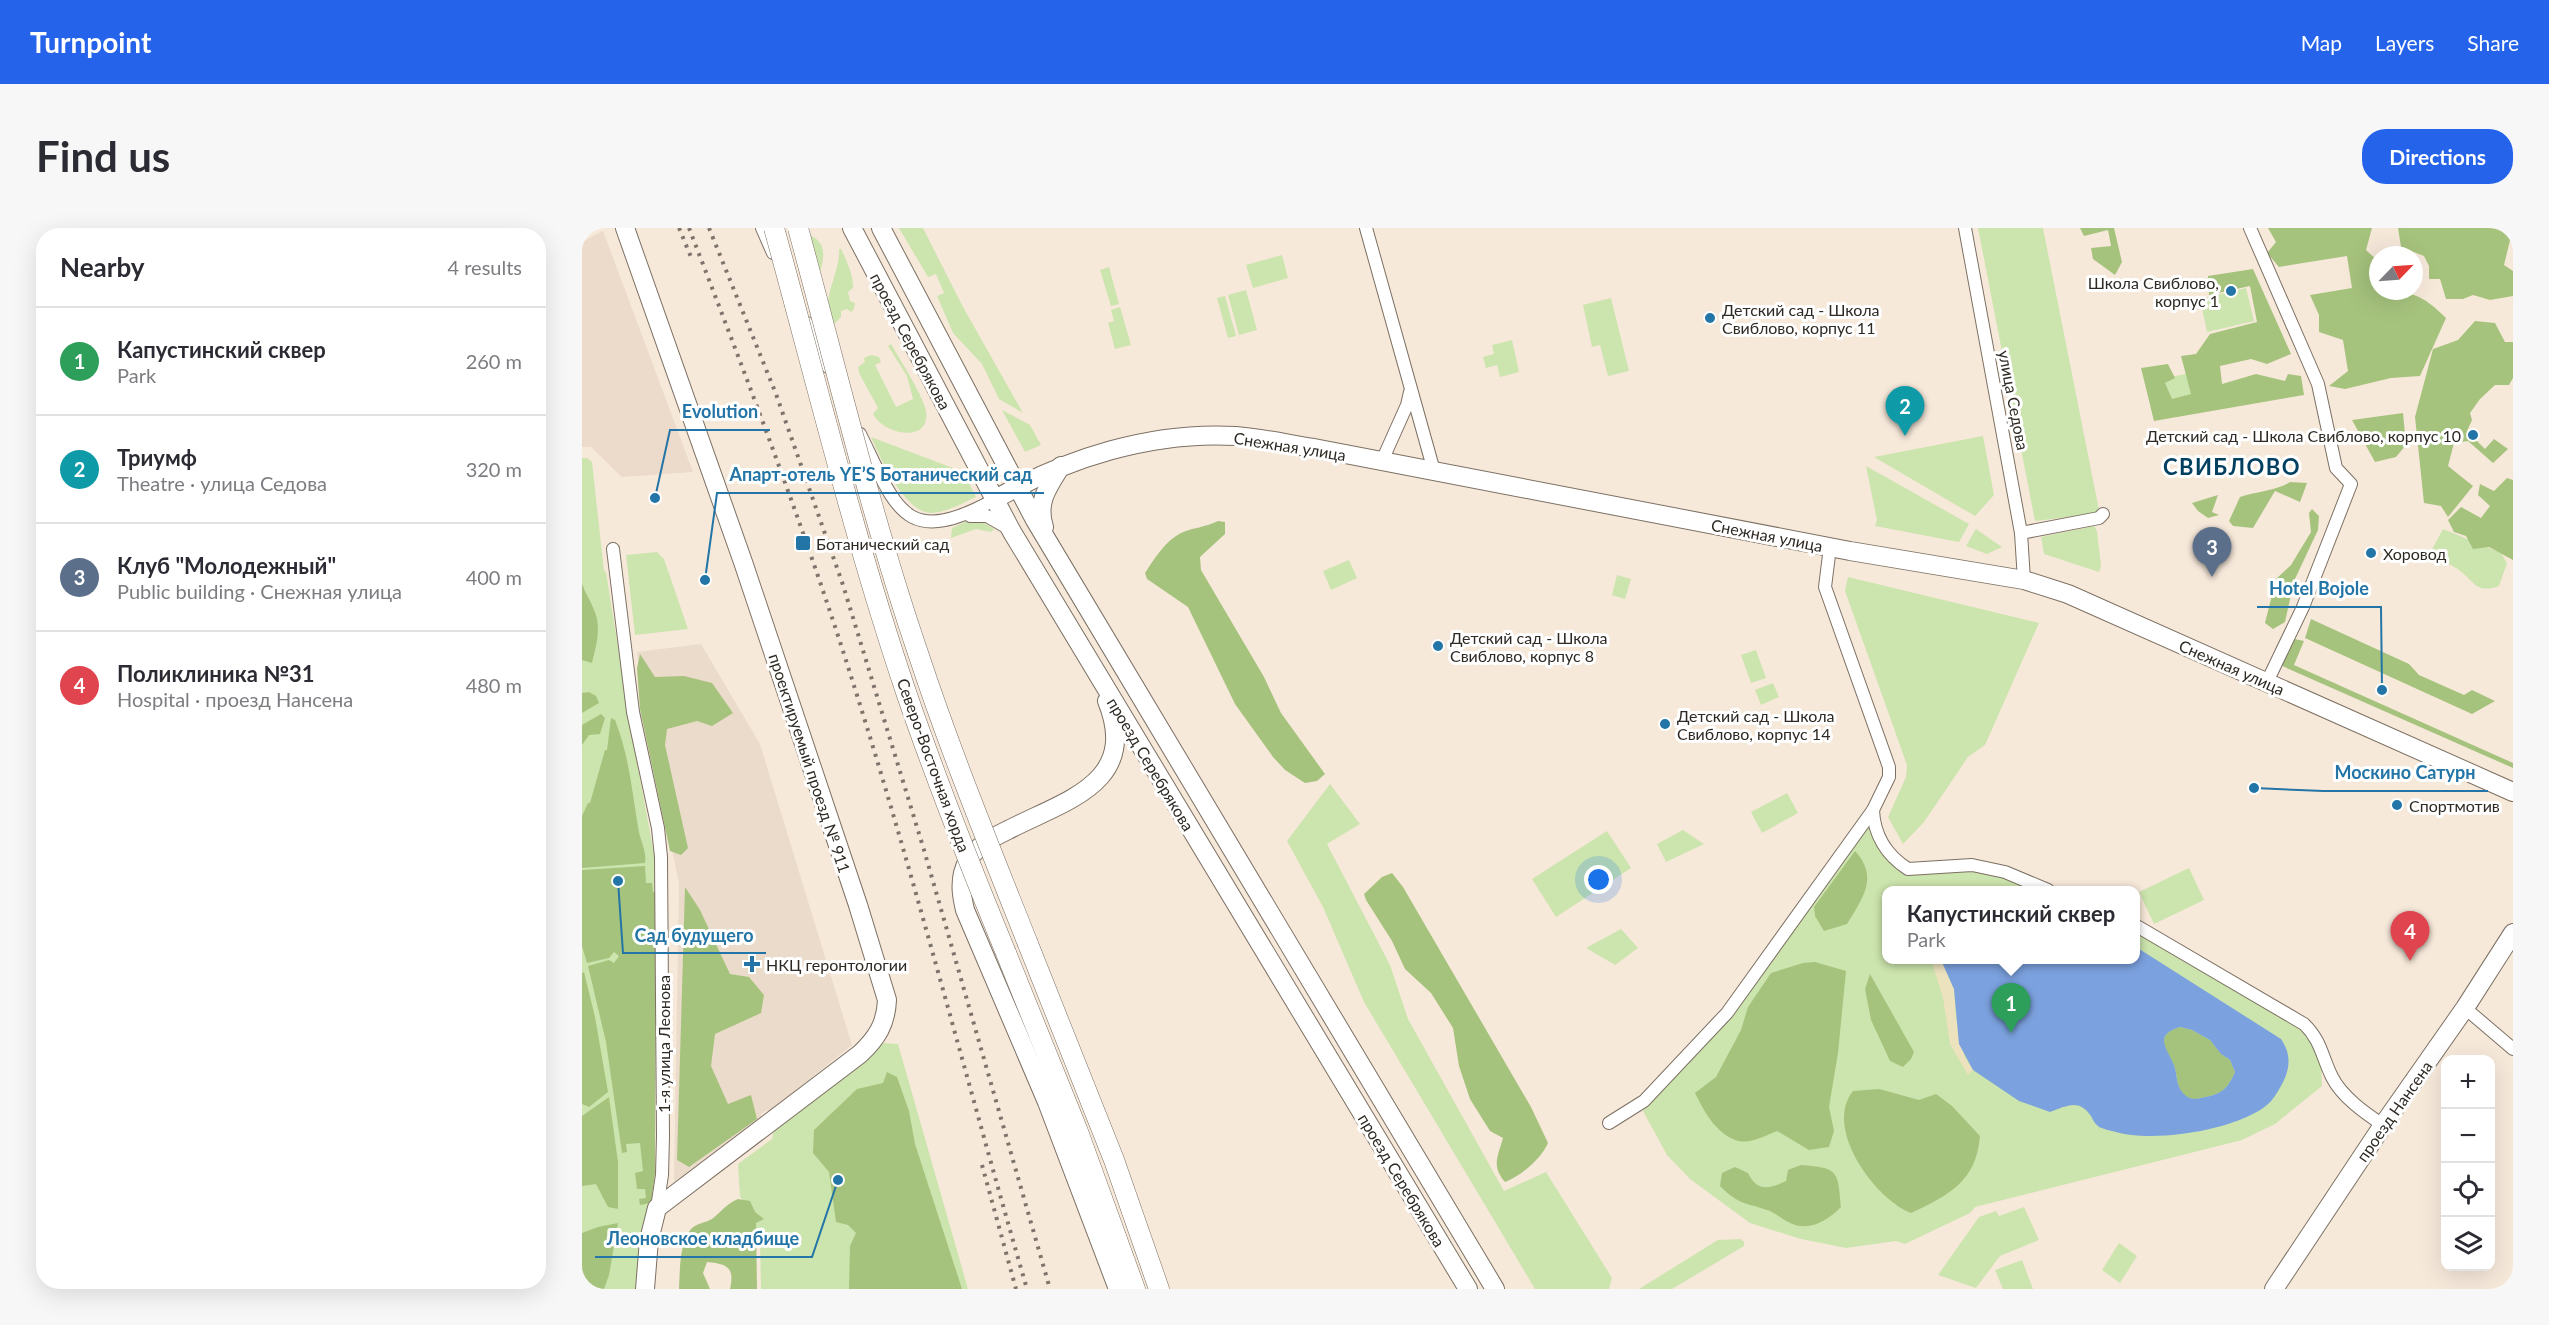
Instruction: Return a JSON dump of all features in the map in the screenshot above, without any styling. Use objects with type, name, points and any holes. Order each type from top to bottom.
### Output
[{"type":"main road","name":"проектируемый проезд № 911","points":[[625,228],[747,573],[858,905],[887,1000],[886,1014],[879,1033],[860,1054],[657,1208]]},
{"type":"main road","name":"Северо-Восточная хорда","points":[[774,228],[865,561],[907,694],[961,843],[1077,1128],[1135,1289]]},
{"type":"main road","name":"Северо-Восточная хорда","points":[[798,228],[918,654],[965,787],[1114,1160],[1159,1289]]},
{"type":"main road","name":"проезд Серебрякова","points":[[852,228],[1012,532],[1468,1289]]},
{"type":"main road","name":"проезд Серебрякова","points":[[881,228],[1051,547],[1495,1289]]},
{"type":"main road","name":"Снежная улица","points":[[994,500],[1061,466],[1104,452],[1149,442],[1214,436],[1265,440],[1830,547],[2024,580],[2068,594],[2513,792]]},
{"type":"main road","points":[[1051,547],[1040,510],[1045,491],[1061,466]]},
{"type":"main road","points":[[1094,670],[1112,714],[1116,750],[1111,764],[1101,779],[1083,792],[989,839],[977,849],[963,872],[961,891],[964,910],[1047,1102],[1118,1289]]},
{"type":"main road","name":"проезд Нансена","points":[[2274,1289],[2383,1125],[2465,1008],[2513,933]]},
{"type":"main road","name":"1-я улица Леонова","points":[[645,1289],[649,1240],[657,1208]]},
{"type":"street","points":[[762,228],[860,435],[896,504],[906,514],[919,520],[932,522],[954,520],[976,514],[987,516],[1012,532]]},
{"type":"street","points":[[1366,228],[1434,471]]},
{"type":"street","name":"улица Седова","points":[[1965,228],[2021,533],[2024,580]]},
{"type":"street","points":[[2250,228],[2318,384],[2336,468],[2351,484],[2303,607],[2267,682]]},
{"type":"street","points":[[1382,461],[1407,405],[1410,388]]},
{"type":"street","points":[[954,520],[994,500]]},
{"type":"street","points":[[2021,533],[2099,518],[2103,514]]},
{"type":"street","points":[[1609,1123],[1644,1101],[1727,1013],[1873,810],[1889,777],[1889,767],[1825,587],[1830,547]]},
{"type":"street","name":"1-я улица Леонова","points":[[613,549],[633,712],[658,828],[661,857],[663,1136],[662,1175],[657,1208]]},
{"type":"street","points":[[1873,810],[1876,832],[1890,853],[1908,869],[1972,865],[2005,872],[2037,886]]},
{"type":"street","points":[[2140,927],[2304,1024],[2321,1046],[2333,1079],[2363,1111],[2383,1125]]},
{"type":"street","points":[[2465,1008],[2513,1049]]},
{"type":"shaded area","points":[[603,231],[693,472],[622,477],[591,447],[582,447],[582,242]]},
{"type":"shaded area","name":"НКЦ геронтологии","points":[[701,644],[760,744],[852,1045],[770,1111],[767,1110],[761,1114],[761,1119],[681,1184],[674,1181],[679,883],[642,707],[637,652]]},
{"type":"green space","points":[[899,228],[923,228],[963,307],[1023,413],[999,399],[982,364],[953,333],[937,296],[944,293],[936,274],[928,277]]},
{"type":"green space","points":[[1978,228],[2043,228],[2099,510],[2095,514],[2035,521]]},
{"type":"green space","points":[[2080,228],[2114,228],[2122,262],[2115,275],[2093,259],[2091,248],[2111,246],[2108,230],[2084,236]]},
{"type":"green space","points":[[2268,228],[2372,228],[2366,250],[2369,253],[2369,300],[2423,299],[2446,318],[2420,376],[2391,378],[2345,389],[2329,386],[2348,371],[2343,340],[2319,332],[2319,315],[2310,295],[2352,288],[2347,256],[2279,267],[2267,253],[2276,242]]},
{"type":"green space","points":[[2398,228],[2513,228],[2504,265],[2513,271],[2513,296],[2490,300],[2473,295],[2463,299],[2446,299],[2440,279],[2429,279],[2429,266],[2423,256],[2423,246],[2401,246]]},
{"type":"green space","points":[[810,235],[817,239],[823,250],[823,262],[817,282]]},
{"type":"green space","points":[[839,249],[851,273],[853,288],[848,292],[850,301],[855,303],[851,312],[847,309],[841,311],[841,317],[834,324],[829,316],[828,307]]},
{"type":"green space","points":[[1282,255],[1288,278],[1253,288],[1246,265]]},
{"type":"green space","points":[[1109,267],[1119,304],[1111,306],[1100,270]]},
{"type":"green space","points":[[2253,269],[2291,354],[2267,364],[2251,359],[2220,366],[2222,384],[2256,374],[2285,381],[2288,374],[2301,376],[2304,395],[2154,421],[2141,368],[2168,364],[2175,378],[2165,383],[2172,399],[2191,394],[2181,356],[2196,354],[2210,334],[2257,322],[2250,286],[2209,295],[2208,276]]},
{"type":"green space","points":[[2246,288],[2254,321],[2207,332],[2200,299]]},
{"type":"green space","points":[[1246,290],[1257,330],[1239,335],[1228,295]]},
{"type":"green space","points":[[1225,296],[1236,336],[1228,338],[1217,298]]},
{"type":"green space","points":[[1611,298],[1629,371],[1608,376],[1600,345],[1592,347],[1583,305]]},
{"type":"green space","points":[[1120,307],[1131,345],[1115,349],[1108,323],[1114,321],[1111,310]]},
{"type":"green space","points":[[2475,321],[2495,323],[2505,342],[2513,342],[2513,378],[2509,385],[2495,385],[2480,399],[2470,413],[2472,420],[2467,431],[2485,449],[2494,439],[2508,449],[2493,463],[2468,441],[2454,443],[2448,466],[2473,486],[2448,517],[2441,506],[2424,503],[2415,417],[2433,349],[2458,340]]},
{"type":"green space","points":[[1512,340],[1519,372],[1500,377],[1497,365],[1486,368],[1483,357],[1494,354],[1492,345]]},
{"type":"green space","points":[[891,344],[916,387],[926,411],[926,421],[922,428],[915,432],[896,431],[879,422],[873,414],[878,408],[859,373],[858,367],[865,362],[864,358],[871,355],[879,357],[881,362],[875,365],[896,407],[913,399],[907,376],[888,346]]},
{"type":"green space","points":[[2191,373],[2196,396],[2164,403],[2159,379]]},
{"type":"green space","points":[[1002,410],[1030,425],[1041,445],[1025,452]]},
{"type":"green space","points":[[2403,413],[2406,445],[2396,457],[2375,462],[2352,420]]},
{"type":"green space","points":[[1983,436],[1994,495],[1975,516],[1874,457]]},
{"type":"green space","points":[[871,437],[964,473],[976,497],[942,511],[931,513],[921,510],[912,504],[895,483]]},
{"type":"green space","points":[[582,458],[587,458],[592,462],[604,571],[654,854],[655,1173],[638,1289],[582,1289]]},
{"type":"green space","points":[[1866,466],[1969,524],[1959,542],[1875,526],[1877,520]]},
{"type":"green space","points":[[2507,478],[2513,480],[2513,560],[2489,547],[2473,549],[2466,536],[2454,532],[2448,520],[2461,507],[2481,518],[2490,506],[2478,495],[2480,484],[2494,491]]},
{"type":"green space","points":[[2290,482],[2307,483],[2300,502],[2275,491],[2253,528],[2233,526],[2229,521],[2240,497],[2273,489]]},
{"type":"green space","points":[[2218,495],[2212,512],[2219,515],[2208,518],[2192,503]]},
{"type":"green space","points":[[2312,509],[2319,516],[2318,530],[2294,581],[2285,622],[2273,629],[2265,623],[2276,579],[2291,565],[2311,532],[2309,513]]},
{"type":"green space","points":[[969,520],[981,521],[994,529],[991,532],[976,529],[951,538],[952,528]]},
{"type":"green space","points":[[1218,521],[1225,522],[1225,534],[1200,557],[1201,570],[1264,677],[1281,713],[1325,774],[1317,781],[1305,783],[1285,770],[1273,757],[1235,704],[1188,607],[1147,579],[1145,573],[1170,540],[1181,533]]},
{"type":"green space","points":[[2094,526],[2097,531],[2101,566],[2099,572],[2044,554],[2041,537]]},
{"type":"green space","points":[[1976,529],[2002,547],[1987,554],[1966,546]]},
{"type":"green space","points":[[2443,529],[2501,553],[2507,563],[2499,586],[2480,588],[2459,570],[2430,553]]},
{"type":"green space","points":[[657,552],[664,559],[688,629],[635,635],[626,555]]},
{"type":"green space","points":[[1349,560],[1357,578],[1331,590],[1323,571]]},
{"type":"green space","points":[[1617,575],[1631,579],[1625,599],[1612,595]]},
{"type":"green space","points":[[1848,577],[2039,623],[1985,745],[1968,757],[1924,822],[1903,844],[1888,817],[1906,777],[1907,765],[1845,591]]},
{"type":"green space","points":[[582,584],[598,623],[598,637],[592,663],[582,660]]},
{"type":"green space","points":[[2311,619],[2409,664],[2419,675],[2464,695],[2472,690],[2495,701],[2472,714],[2305,638]]},
{"type":"green space","points":[[2290,638],[2304,641],[2294,665],[2513,763],[2513,768],[2280,665]]},
{"type":"green space","points":[[1756,650],[1766,678],[1751,683],[1741,655]]},
{"type":"green space","points":[[640,654],[655,677],[684,676],[712,683],[733,713],[712,726],[697,721],[667,729],[665,745],[688,848],[681,855],[670,851],[640,709],[637,668]]},
{"type":"green space","points":[[1773,683],[1779,697],[1761,705],[1755,690]]},
{"type":"green space","points":[[589,692],[596,696],[599,703],[582,713],[582,693]]},
{"type":"green space","points":[[601,714],[605,718],[600,734],[589,735],[582,745],[582,725]]},
{"type":"green space","points":[[611,718],[615,720],[620,733],[627,760],[645,863],[582,868],[582,816],[590,803],[605,750],[607,750]]},
{"type":"green space","points":[[1330,784],[1360,824],[1327,844],[1390,965],[1408,1019],[1504,1191],[1546,1172],[1612,1278],[1609,1289],[1535,1289],[1364,1002],[1323,907],[1287,841]]},
{"type":"green space","points":[[1787,793],[1798,813],[1762,833],[1751,812]]},
{"type":"green space","points":[[1868,823],[1898,866],[1979,869],[2028,886],[1882,886],[1882,964],[2140,964],[2140,930],[2302,1027],[2312,1040],[2318,1054],[2322,1086],[2275,1124],[2242,1140],[1975,1207],[1970,1213],[1905,1244],[1896,1241],[1846,1248],[1801,1239],[1750,1223],[1690,1179],[1667,1155],[1643,1111],[1730,1017]]},
{"type":"green space","points":[[1683,830],[1704,844],[1666,862],[1657,844]]},
{"type":"green space","points":[[1607,831],[1631,868],[1556,917],[1532,879]]},
{"type":"green space","points":[[1855,851],[1866,870],[1866,888],[1863,896],[1847,924],[1824,931],[1815,916],[1814,907]]},
{"type":"green space","points":[[645,866],[646,883],[652,883],[653,892],[656,892],[655,1173],[651,1203],[640,1205],[639,1199],[646,1198],[645,1189],[637,1189],[635,1173],[643,1171],[640,1143],[626,1144],[627,1152],[622,1153],[606,1042],[588,966],[609,960],[614,963],[619,956],[614,952],[609,958],[587,963],[582,946],[582,870]]},
{"type":"green space","points":[[2189,868],[2204,900],[2154,924],[2140,892]]},
{"type":"green space","points":[[1392,873],[1403,887],[1531,1107],[1548,1143],[1541,1155],[1530,1166],[1505,1182],[1497,1166],[1503,1138],[1490,1131],[1470,1099],[1459,1066],[1453,1028],[1431,993],[1405,969],[1392,941],[1366,900],[1364,894],[1382,877]]},
{"type":"green space","points":[[685,887],[700,910],[730,974],[749,977],[764,995],[761,1013],[715,1034],[711,1066],[728,1104],[751,1095],[757,1119],[689,1167],[677,1160]]},
{"type":"green space","points":[[1621,929],[1638,948],[1615,965],[1586,948]]},
{"type":"green space","points":[[1815,962],[1846,971],[1838,1053],[1829,1107],[1834,1131],[1829,1147],[1809,1150],[1777,1131],[1751,1141],[1735,1140],[1716,1126],[1706,1114],[1695,1093],[1716,1077],[1741,1030],[1748,1007],[1771,973],[1803,963]]},
{"type":"green space","points":[[584,972],[595,1017],[608,1092],[589,1107],[582,1104],[582,973]]},
{"type":"green space","points":[[1870,974],[1914,1052],[1903,1067],[1890,1061],[1871,1020],[1865,989]]},
{"type":"green space","points":[[2180,1027],[2192,1030],[2210,1040],[2221,1054],[2230,1060],[2235,1072],[2227,1086],[2220,1092],[2194,1099],[2188,1098],[2180,1090],[2175,1067],[2165,1047],[2164,1038],[2172,1030]]},
{"type":"green space","points":[[882,1043],[898,1044],[968,1289],[761,1289],[760,1240],[752,1215],[740,1196],[738,1164],[772,1139],[774,1130]]},
{"type":"green space","points":[[887,1072],[897,1077],[909,1111],[915,1144],[962,1289],[849,1289],[850,1246],[856,1233],[848,1225],[836,1222],[829,1172],[813,1153],[814,1130],[857,1089],[883,1083]]},
{"type":"green space","points":[[1879,1089],[1919,1100],[1936,1094],[1952,1106],[1980,1136],[1973,1165],[1958,1185],[1937,1200],[1911,1213],[1897,1205],[1869,1178],[1857,1161],[1844,1124],[1845,1106],[1853,1091]]},
{"type":"green space","points":[[609,1097],[618,1162],[618,1209],[608,1207],[596,1184],[582,1186],[582,1116]]},
{"type":"green space","points":[[1801,1165],[1829,1170],[1834,1173],[1839,1185],[1841,1207],[1831,1216],[1814,1225],[1792,1224],[1770,1211],[1738,1200],[1720,1186],[1722,1173],[1735,1167],[1748,1173],[1759,1186],[1769,1187],[1786,1181],[1788,1170]]},
{"type":"green space","points":[[738,1199],[750,1201],[755,1212],[764,1219],[756,1223],[757,1289],[730,1289],[731,1276],[728,1268],[707,1262],[703,1273],[710,1289],[679,1289],[681,1258],[687,1235],[693,1227],[712,1219]]},
{"type":"green space","points":[[2024,1207],[2039,1240],[2000,1256],[1976,1288],[1938,1275],[1979,1217],[1996,1211],[1999,1216]]},
{"type":"green space","points":[[618,1223],[609,1275],[604,1289],[582,1289],[582,1233]]},
{"type":"green space","points":[[1741,1239],[1744,1246],[1672,1289],[1639,1289],[1718,1240]]},
{"type":"green space","points":[[2119,1243],[2137,1256],[2120,1283],[2102,1270]]},
{"type":"green space","points":[[2022,1260],[2033,1289],[2003,1289],[1995,1270]]},
{"type":"sand","points":[[1932,964],[1943,964],[1954,989],[1956,1018],[1965,1058],[1973,1070],[1968,1075],[1950,1044],[1943,998]]},
{"type":"water","points":[[2140,950],[2281,1039],[2287,1051],[2288,1068],[2281,1086],[2269,1103],[2253,1114],[2236,1121],[2173,1135],[2132,1135],[2112,1131],[2099,1127],[2082,1107],[2072,1105],[2050,1112],[2019,1101],[1973,1070],[1959,1044],[1954,989],[1943,964],[2140,964]],"holes":[[[2180,1027],[2192,1030],[2210,1040],[2221,1054],[2230,1060],[2235,1072],[2230,1082],[2220,1092],[2196,1099],[2188,1097],[2180,1090],[2175,1067],[2165,1047],[2165,1038],[2172,1030]]]},
{"type":"railway","points":[[679,228],[691,257]]},
{"type":"railway","points":[[689,228],[797,517],[856,692],[901,840],[1027,1289]]},
{"type":"railway","points":[[709,228],[776,394],[843,585],[924,850],[1050,1289]]},
{"type":"railway","points":[[982,1165],[1016,1289]]},
{"type":"place","name":"Школа Свиблово, корпус 1","points":[[2231,291]]},
{"type":"place","name":"Детский сад - Школа Свиблово, корпус 11","points":[[1710,318]]},
{"type":"place","name":"Детский сад - Школа Свиблово, корпус 10","points":[[2473,435]]},
{"type":"place","name":"Триумф","points":[[1905,436]]},
{"type":"place","name":"Evolution","points":[[655,498]]},
{"type":"place","name":"Ботанический сад","points":[[803,543]]},
{"type":"place","name":"Хоровод","points":[[2371,553]]},
{"type":"place","name":"Клуб \"Молодежный\"","points":[[2212,577]]},
{"type":"place","name":"Апарт-отель YE’S Ботанический сад","points":[[705,580]]},
{"type":"place","name":"Детский сад - Школа Свиблово, корпус 8","points":[[1438,646]]},
{"type":"place","name":"Hotel Bojole","points":[[2382,690]]},
{"type":"place","name":"Детский сад - Школа Свиблово, корпус 14","points":[[1665,724]]},
{"type":"place","name":"Москино Сатурн","points":[[2254,788]]},
{"type":"place","name":"Спортмотив","points":[[2397,805]]},
{"type":"place","name":"Сад будущего","points":[[618,881]]},
{"type":"place","name":"Поликлиника №31","points":[[2410,961]]},
{"type":"place","name":"НКЦ геронтологии","points":[[752,964]]},
{"type":"place","name":"Капустинский сквер","points":[[2011,1033]]},
{"type":"place","name":"Леоновское кладбище","points":[[838,1180]]},
{"type":"district","name":"СВИБЛОВО","points":[[2232,466]]}]
